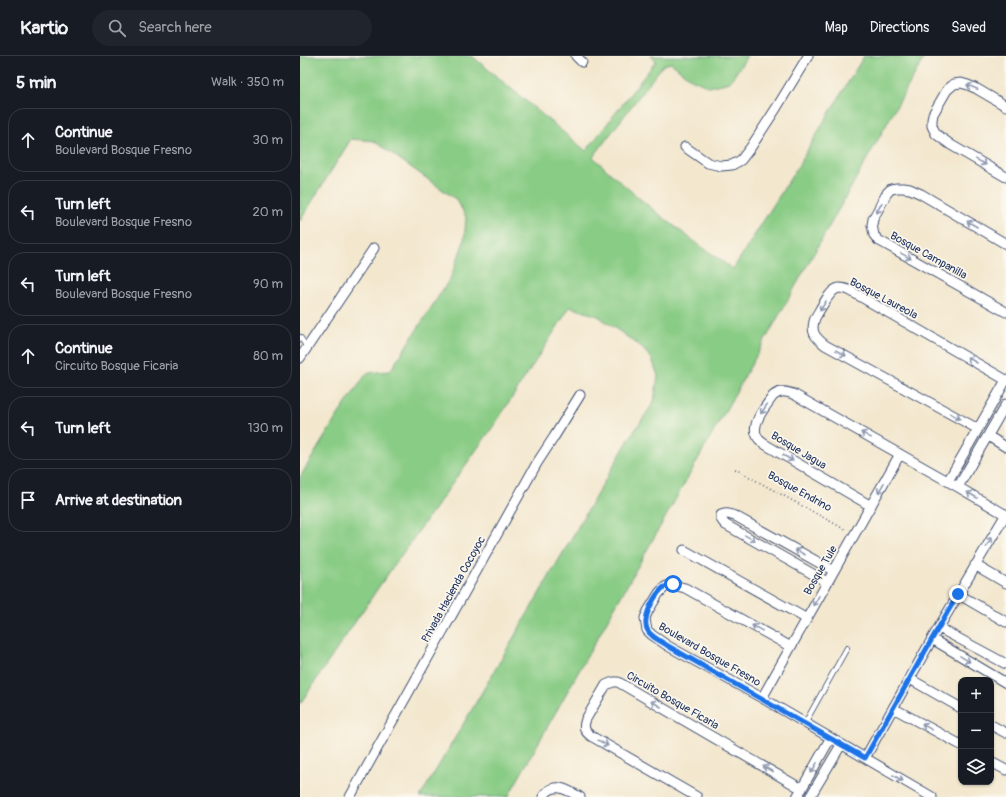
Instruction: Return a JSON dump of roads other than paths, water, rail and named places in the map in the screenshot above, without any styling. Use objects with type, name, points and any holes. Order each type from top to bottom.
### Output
[{"type":"street","points":[[685,147],[708,163],[721,166],[732,165],[741,160],[777,107],[808,56]]},
{"type":"street","points":[[1006,106],[968,85],[961,83],[954,84],[947,90],[933,114],[932,120],[932,126],[936,134],[951,145],[1006,177]]},
{"type":"street","name":"Bosque Campanilla","points":[[1006,244],[910,189],[897,188],[887,193],[873,219],[872,229],[878,240],[1006,312]]},
{"type":"street","points":[[300,358],[374,248]]},
{"type":"street","name":"Bosque Laureola","points":[[978,428],[825,345],[814,333],[813,322],[815,318],[834,290],[839,288],[849,290],[1006,380]]},
{"type":"street","points":[[948,481],[1006,380]]},
{"type":"street","name":"Bosque Jagua","points":[[871,506],[766,446],[757,436],[755,431],[758,420],[773,396],[776,393],[785,391],[795,395],[900,454]]},
{"type":"street","name":"Privada Hacienda Cocoyoc","points":[[350,797],[537,463],[580,395]]},
{"type":"street","points":[[958,487],[1006,404]]},
{"type":"street","points":[[988,436],[1006,447]]},
{"type":"street","points":[[865,758],[958,594],[1006,514],[900,454]]},
{"type":"street","name":"Bosque Tule","points":[[762,698],[900,454]]},
{"type":"street","points":[[827,582],[726,525],[721,519],[721,515],[729,514],[737,517],[834,571]]},
{"type":"street","points":[[684,550],[806,619]]},
{"type":"street","points":[[975,565],[1006,582]]},
{"type":"street","name":"Boulevard Bosque Fresno","points":[[762,698],[668,646],[652,635],[647,630],[646,625],[645,618],[648,611],[659,593],[665,587],[673,584],[685,588],[791,647]]},
{"type":"street","points":[[958,594],[1006,622]]},
{"type":"street","points":[[939,628],[1006,664]]},
{"type":"street","points":[[932,639],[1006,683]]},
{"type":"street","points":[[910,679],[958,706]]},
{"type":"street","name":"Circuito Bosque Ficaria","points":[[697,797],[586,732],[584,724],[586,719],[606,685],[613,682],[618,682],[799,793]]},
{"type":"street","points":[[762,698],[830,739],[932,797]]},
{"type":"street","points":[[894,708],[958,743]]},
{"type":"street","points":[[994,726],[1006,733]]},
{"type":"street","points":[[799,793],[830,739]]},
{"type":"street","points":[[811,796],[841,745]]},
{"type":"street","points":[[994,764],[1006,770]]},
{"type":"street","points":[[543,797],[549,789],[560,788],[566,789],[580,797]]},
{"type":"lane","points":[[300,337],[307,347]]},
{"type":"lane","points":[[805,724],[847,648]]}]
